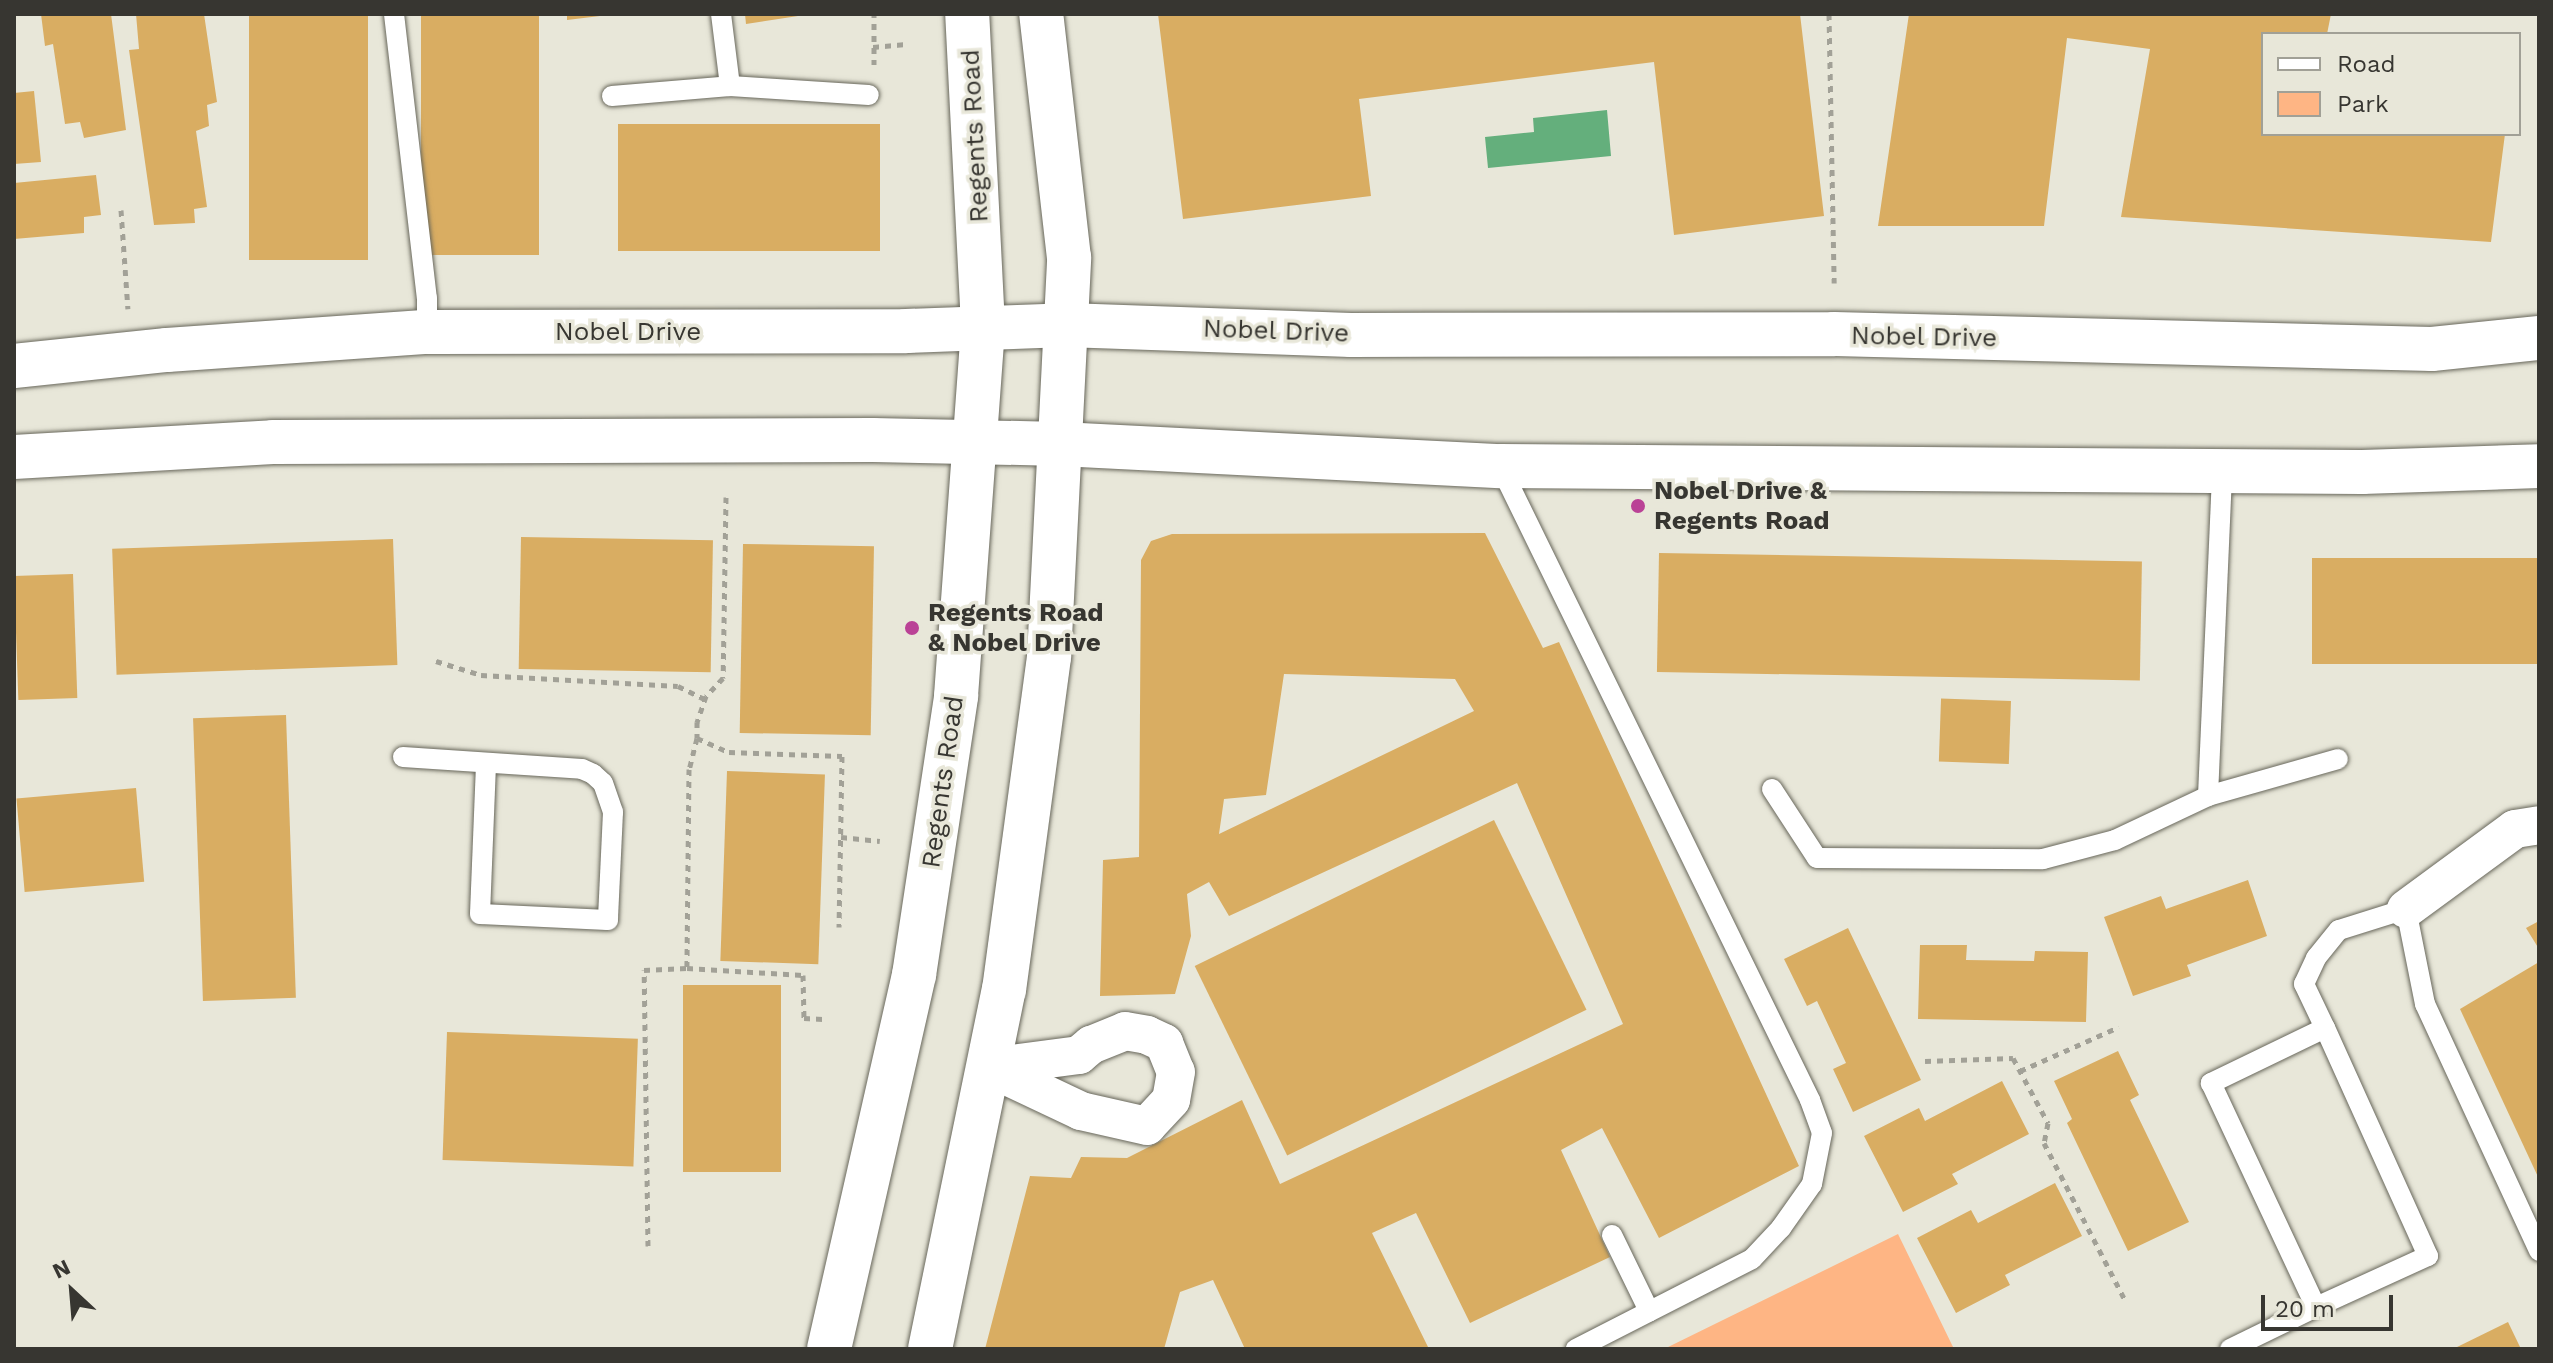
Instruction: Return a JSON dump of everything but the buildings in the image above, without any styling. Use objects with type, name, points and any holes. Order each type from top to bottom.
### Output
[{"type":"main road","name":"Regents Road","points":[[829,1349],[914,975],[956,696],[983,326],[967,14]]},
{"type":"main road","points":[[930,1349],[1004,990],[1049,657],[1069,258],[1041,14]]},
{"type":"main road","name":"Nobel Drive","points":[[14,366],[427,332],[906,331],[1066,325],[1351,335],[1834,334],[2432,349],[2539,338]]},
{"type":"main road","points":[[14,457],[273,442],[976,442],[1500,466],[2222,471],[2539,466]]},
{"type":"street","points":[[2406,909],[2515,829],[2539,825]]},
{"type":"lane","points":[[394,14],[427,298],[427,332]]},
{"type":"lane","points":[[721,14],[730,86]]},
{"type":"lane","points":[[612,96],[730,86],[869,95]]},
{"type":"lane","points":[[1500,466],[1810,1100],[1822,1133],[1812,1184],[1781,1228],[1752,1259],[1576,1349]]},
{"type":"lane","points":[[2208,796],[2222,471]]},
{"type":"lane","points":[[403,757],[582,769],[603,783],[613,812],[608,920],[480,914],[486,763]]},
{"type":"lane","points":[[1772,789],[1817,858],[2043,859],[2115,840],[2208,796],[2338,759]]},
{"type":"lane","points":[[2230,1349],[2428,1256],[2304,984],[2316,958],[2339,930],[2406,909],[2425,1004],[2539,1251]]},
{"type":"lane","points":[[2316,1307],[2211,1083],[2325,1028]]},
{"type":"lane","points":[[1612,1235],[1649,1311]]},
{"type":"path","points":[[874,14],[874,74]]},
{"type":"path","points":[[1829,14],[1834,283]]},
{"type":"path","points":[[873,47],[909,44]]},
{"type":"path","points":[[121,210],[132,354]]},
{"type":"path","points":[[687,968],[689,769],[697,738],[697,722],[705,699],[723,678],[726,497]]},
{"type":"path","points":[[436,661],[481,675],[678,686],[705,699]]},
{"type":"path","points":[[697,738],[729,752],[842,756],[839,927]]},
{"type":"path","points":[[841,837],[880,841]]},
{"type":"path","points":[[648,1246],[644,970],[687,968],[803,975],[804,1018],[823,1019]]},
{"type":"path","points":[[2020,1071],[2119,1027]]},
{"type":"path","points":[[1925,1061],[2013,1058],[2048,1123],[2044,1143],[2126,1302]]},
{"type":"green space","points":[[1898,1234],[1954,1349],[1664,1349],[1827,1269]]},
{"type":"shaded area","points":[[1607,110],[1611,156],[1488,168],[1485,137],[1534,132],[1533,118]]},
{"type":"place","name":"Nobel Drive & Regents Road","points":[[1638,506]]},
{"type":"place","name":"Regents Road & Nobel Drive","points":[[912,628]]}]
